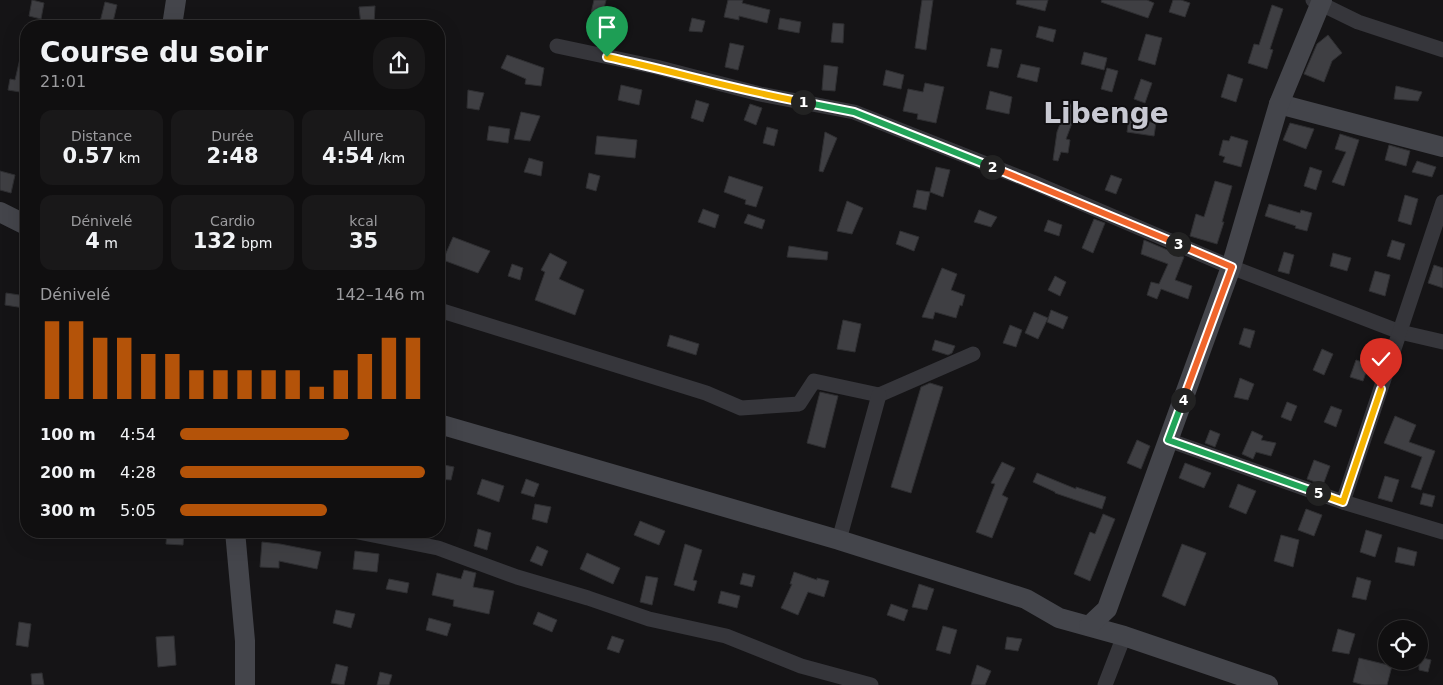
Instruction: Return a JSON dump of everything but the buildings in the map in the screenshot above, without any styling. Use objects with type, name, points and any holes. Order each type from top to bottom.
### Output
[{"type":"street","points":[[173,20],[176,0]]},
{"type":"street","points":[[1089,626],[1107,609],[1232,267],[1279,104],[1319,1],[1358,22],[1443,50]]},
{"type":"street","points":[[558,46],[656,67],[760,94],[854,112],[1032,182],[1232,267],[1400,332],[1443,342]]},
{"type":"street","points":[[1279,104],[1443,147]]},
{"type":"street","points":[[1343,502],[1443,202]]},
{"type":"street","points":[[0,212],[20,222]]},
{"type":"street","points":[[445,312],[706,393],[740,408],[799,404],[814,381],[879,395],[973,354]]},
{"type":"street","points":[[839,540],[879,395]]},
{"type":"street","points":[[445,426],[839,540],[1026,600],[1059,618],[1124,636],[1268,685]]},
{"type":"street","points":[[1168,440],[1343,502],[1443,532]]},
{"type":"street","points":[[236,538],[245,640],[245,685]]},
{"type":"street","points":[[388,538],[438,548],[517,577],[588,598],[648,620],[726,636],[800,666],[871,685]]},
{"type":"street","points":[[1105,685],[1124,636]]},
{"type":"district","name":"Libenge","points":[[1106,113]]},
{"type":"route","points":[[607,57],[656,67],[760,94],[854,112],[1032,182],[1232,267],[1168,440],[1343,502],[1381,389]]}]
